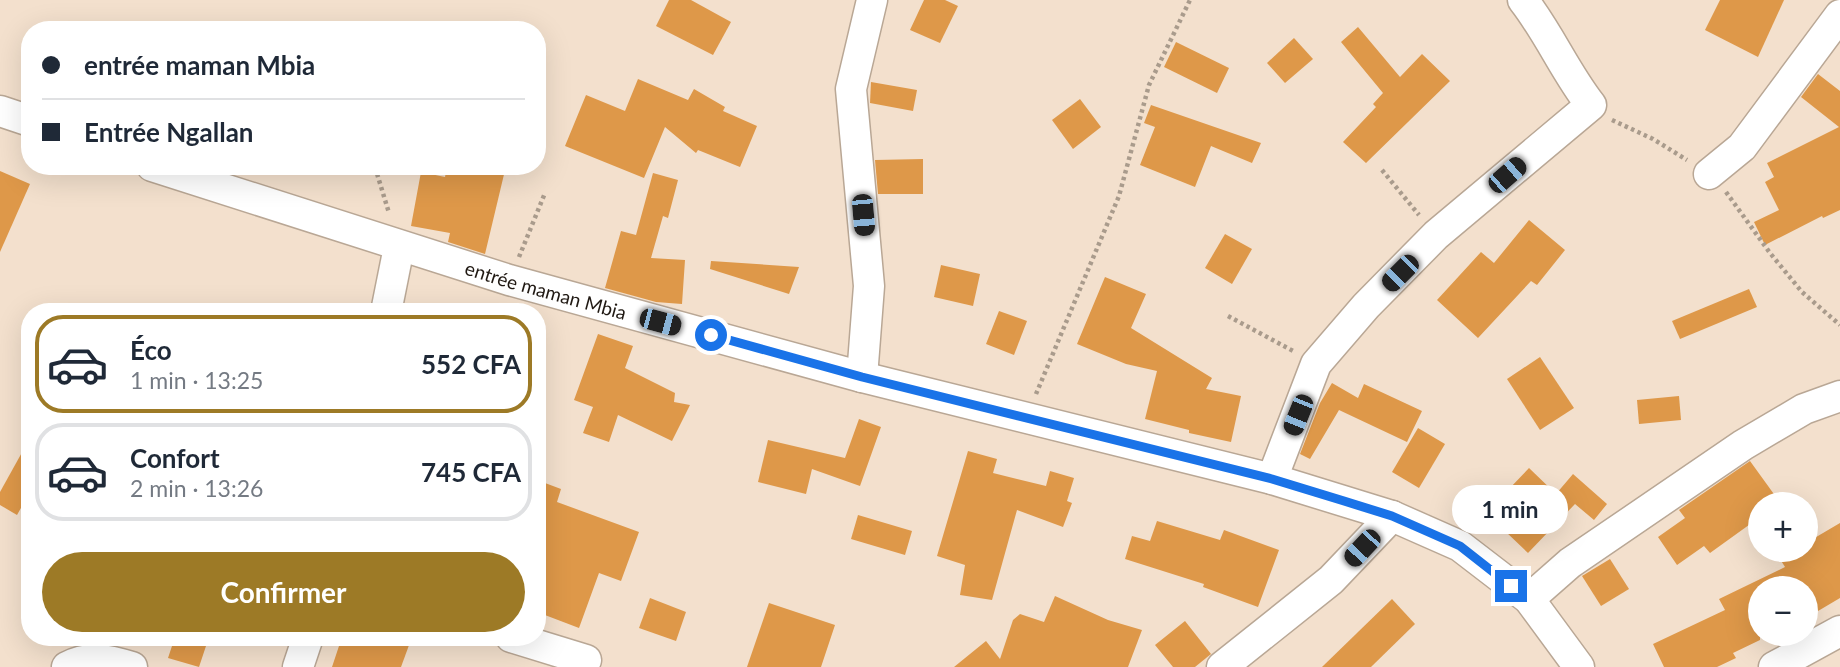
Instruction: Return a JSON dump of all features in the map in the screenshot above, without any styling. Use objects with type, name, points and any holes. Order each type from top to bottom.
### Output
[{"type":"street","points":[[862,377],[869,286],[851,89],[872,0]]},
{"type":"street","points":[[1272,479],[1316,364],[1366,306],[1436,235],[1591,105],[1576,86],[1539,21],[1522,0]]},
{"type":"street","points":[[1709,174],[1742,147],[1840,15]]},
{"type":"street","points":[[0,111],[21,118]]},
{"type":"street","name":"entrée maman Mbia","points":[[179,175],[509,280],[862,377],[1272,479],[1392,516],[1460,546],[1529,599],[1578,667]]},
{"type":"street","points":[[388,303],[399,247]]},
{"type":"street","points":[[1529,599],[1570,563],[1743,446],[1804,409],[1840,396]]},
{"type":"street","points":[[1222,667],[1331,580],[1392,516]]},
{"type":"street","points":[[1774,667],[1840,631]]},
{"type":"street","points":[[298,667],[305,646]]},
{"type":"street","points":[[540,646],[586,660]]},
{"type":"street","points":[[67,667],[78,662],[107,659],[132,667]]},
{"type":"path","points":[[1026,417],[1119,196],[1149,85],[1190,0]]},
{"type":"path","points":[[1591,105],[1609,118],[1653,139],[1709,174],[1734,202],[1802,292],[1840,325]]},
{"type":"path","points":[[1382,170],[1436,235]]},
{"type":"path","points":[[377,175],[399,247]]},
{"type":"path","points":[[509,280],[545,193]]},
{"type":"path","points":[[1228,316],[1316,364]]},
{"type":"building","points":[[669,0],[691,0],[731,22],[713,55],[656,26]]},
{"type":"building","points":[[924,0],[945,0],[958,6],[940,43],[910,30]]},
{"type":"building","points":[[1720,0],[1784,0],[1758,57],[1705,30]]},
{"type":"building","points":[[1358,27],[1400,77],[1422,54],[1450,81],[1366,163],[1343,142],[1376,107],[1373,104],[1383,93],[1341,42]]},
{"type":"building","points":[[1294,38],[1313,59],[1285,83],[1267,63]]},
{"type":"building","points":[[1176,42],[1229,68],[1217,93],[1164,67]]},
{"type":"building","points":[[1818,74],[1840,91],[1840,210],[1823,218],[1822,216],[1765,245],[1754,222],[1779,210],[1765,182],[1774,177],[1767,163],[1839,127],[1801,97]]},
{"type":"building","points":[[638,79],[688,100],[694,89],[725,107],[723,111],[757,126],[740,167],[698,150],[696,153],[665,127],[644,178],[565,146],[586,95],[625,111]]},
{"type":"building","points":[[871,82],[917,90],[913,111],[870,103]]},
{"type":"building","points":[[1080,99],[1101,127],[1073,149],[1052,120]]},
{"type":"building","points":[[1151,105],[1261,143],[1252,163],[1211,146],[1195,187],[1140,165],[1155,127],[1144,123]]},
{"type":"building","points":[[923,159],[923,194],[878,194],[875,160]]},
{"type":"building","points":[[0,171],[30,184],[0,252]]},
{"type":"building","points":[[653,173],[678,180],[668,218],[663,216],[651,258],[685,260],[682,304],[656,302],[605,288],[621,231],[636,235]]},
{"type":"building","points":[[420,175],[504,175],[485,254],[448,242],[450,233],[411,226]]},
{"type":"building","points":[[1529,220],[1565,250],[1537,285],[1531,281],[1478,338],[1437,300],[1481,252],[1494,263]]},
{"type":"building","points":[[1225,234],[1252,249],[1232,284],[1205,268]]},
{"type":"building","points":[[711,261],[799,267],[789,294],[710,269]]},
{"type":"building","points":[[941,265],[980,274],[973,306],[934,297]]},
{"type":"building","points":[[1105,277],[1146,294],[1131,328],[1212,378],[1206,389],[1241,396],[1231,442],[1189,433],[1189,430],[1145,419],[1157,371],[1126,364],[1077,344]]},
{"type":"building","points":[[1749,289],[1757,307],[1680,339],[1672,321]]},
{"type":"building","points":[[999,311],[1027,321],[1014,355],[986,344]]},
{"type":"building","points":[[598,334],[633,346],[625,368],[675,393],[674,402],[690,405],[672,441],[618,415],[609,442],[583,433],[593,407],[574,400]]},
{"type":"building","points":[[1540,357],[1574,408],[1540,430],[1507,379]]},
{"type":"building","points":[[1332,383],[1358,398],[1364,384],[1422,411],[1407,442],[1339,410],[1310,459],[1300,454],[1320,403]]},
{"type":"building","points":[[1679,396],[1681,420],[1639,424],[1637,400]]},
{"type":"building","points":[[859,419],[881,427],[860,486],[812,469],[806,494],[758,482],[768,440],[845,458]]},
{"type":"building","points":[[1418,428],[1445,444],[1419,488],[1392,472]]},
{"type":"building","points":[[968,451],[997,459],[993,473],[1046,486],[1050,471],[1074,478],[1067,501],[1072,503],[1063,527],[1017,510],[992,600],[960,595],[965,565],[937,556]]},
{"type":"building","points":[[21,454],[21,508],[17,515],[0,505],[0,492]]},
{"type":"building","points":[[1750,461],[1772,492],[1748,492],[1748,526],[1710,553],[1704,546],[1677,565],[1658,537],[1685,518],[1679,510]]},
{"type":"building","points":[[1529,468],[1556,494],[1573,474],[1607,504],[1594,520],[1575,504],[1528,553],[1486,513]]},
{"type":"building","points":[[546,483],[561,489],[557,502],[639,532],[621,581],[599,573],[579,628],[546,615]]},
{"type":"building","points":[[858,515],[912,531],[905,555],[851,539]]},
{"type":"building","points":[[1157,521],[1220,540],[1224,530],[1279,550],[1258,607],[1203,587],[1204,584],[1125,559],[1132,536],[1150,541]]},
{"type":"building","points":[[1840,523],[1840,598],[1818,611],[1818,576],[1766,576],[1785,567],[1782,562],[1818,562],[1818,536]]},
{"type":"building","points":[[1610,559],[1629,589],[1601,606],[1582,576]]},
{"type":"building","points":[[1748,585],[1748,646],[1733,653],[1736,658],[1717,667],[1664,667],[1653,644],[1725,610],[1719,599]]},
{"type":"building","points":[[1055,596],[1108,620],[1142,630],[1128,667],[954,667],[986,641],[1000,659],[1013,620],[1020,614],[1044,622]]},
{"type":"building","points":[[650,598],[686,612],[676,641],[639,628]]},
{"type":"building","points":[[1392,599],[1415,624],[1371,667],[1322,667]]},
{"type":"building","points":[[769,603],[835,625],[821,667],[747,667]]},
{"type":"building","points":[[1185,621],[1211,654],[1195,667],[1173,667],[1155,645]]},
{"type":"building","points":[[172,646],[206,646],[199,667],[168,658]]},
{"type":"building","points":[[339,646],[409,646],[401,667],[332,667]]},
{"type":"route","points":[[711,335],[862,377],[1272,479],[1392,516],[1460,546],[1511,586]]}]
